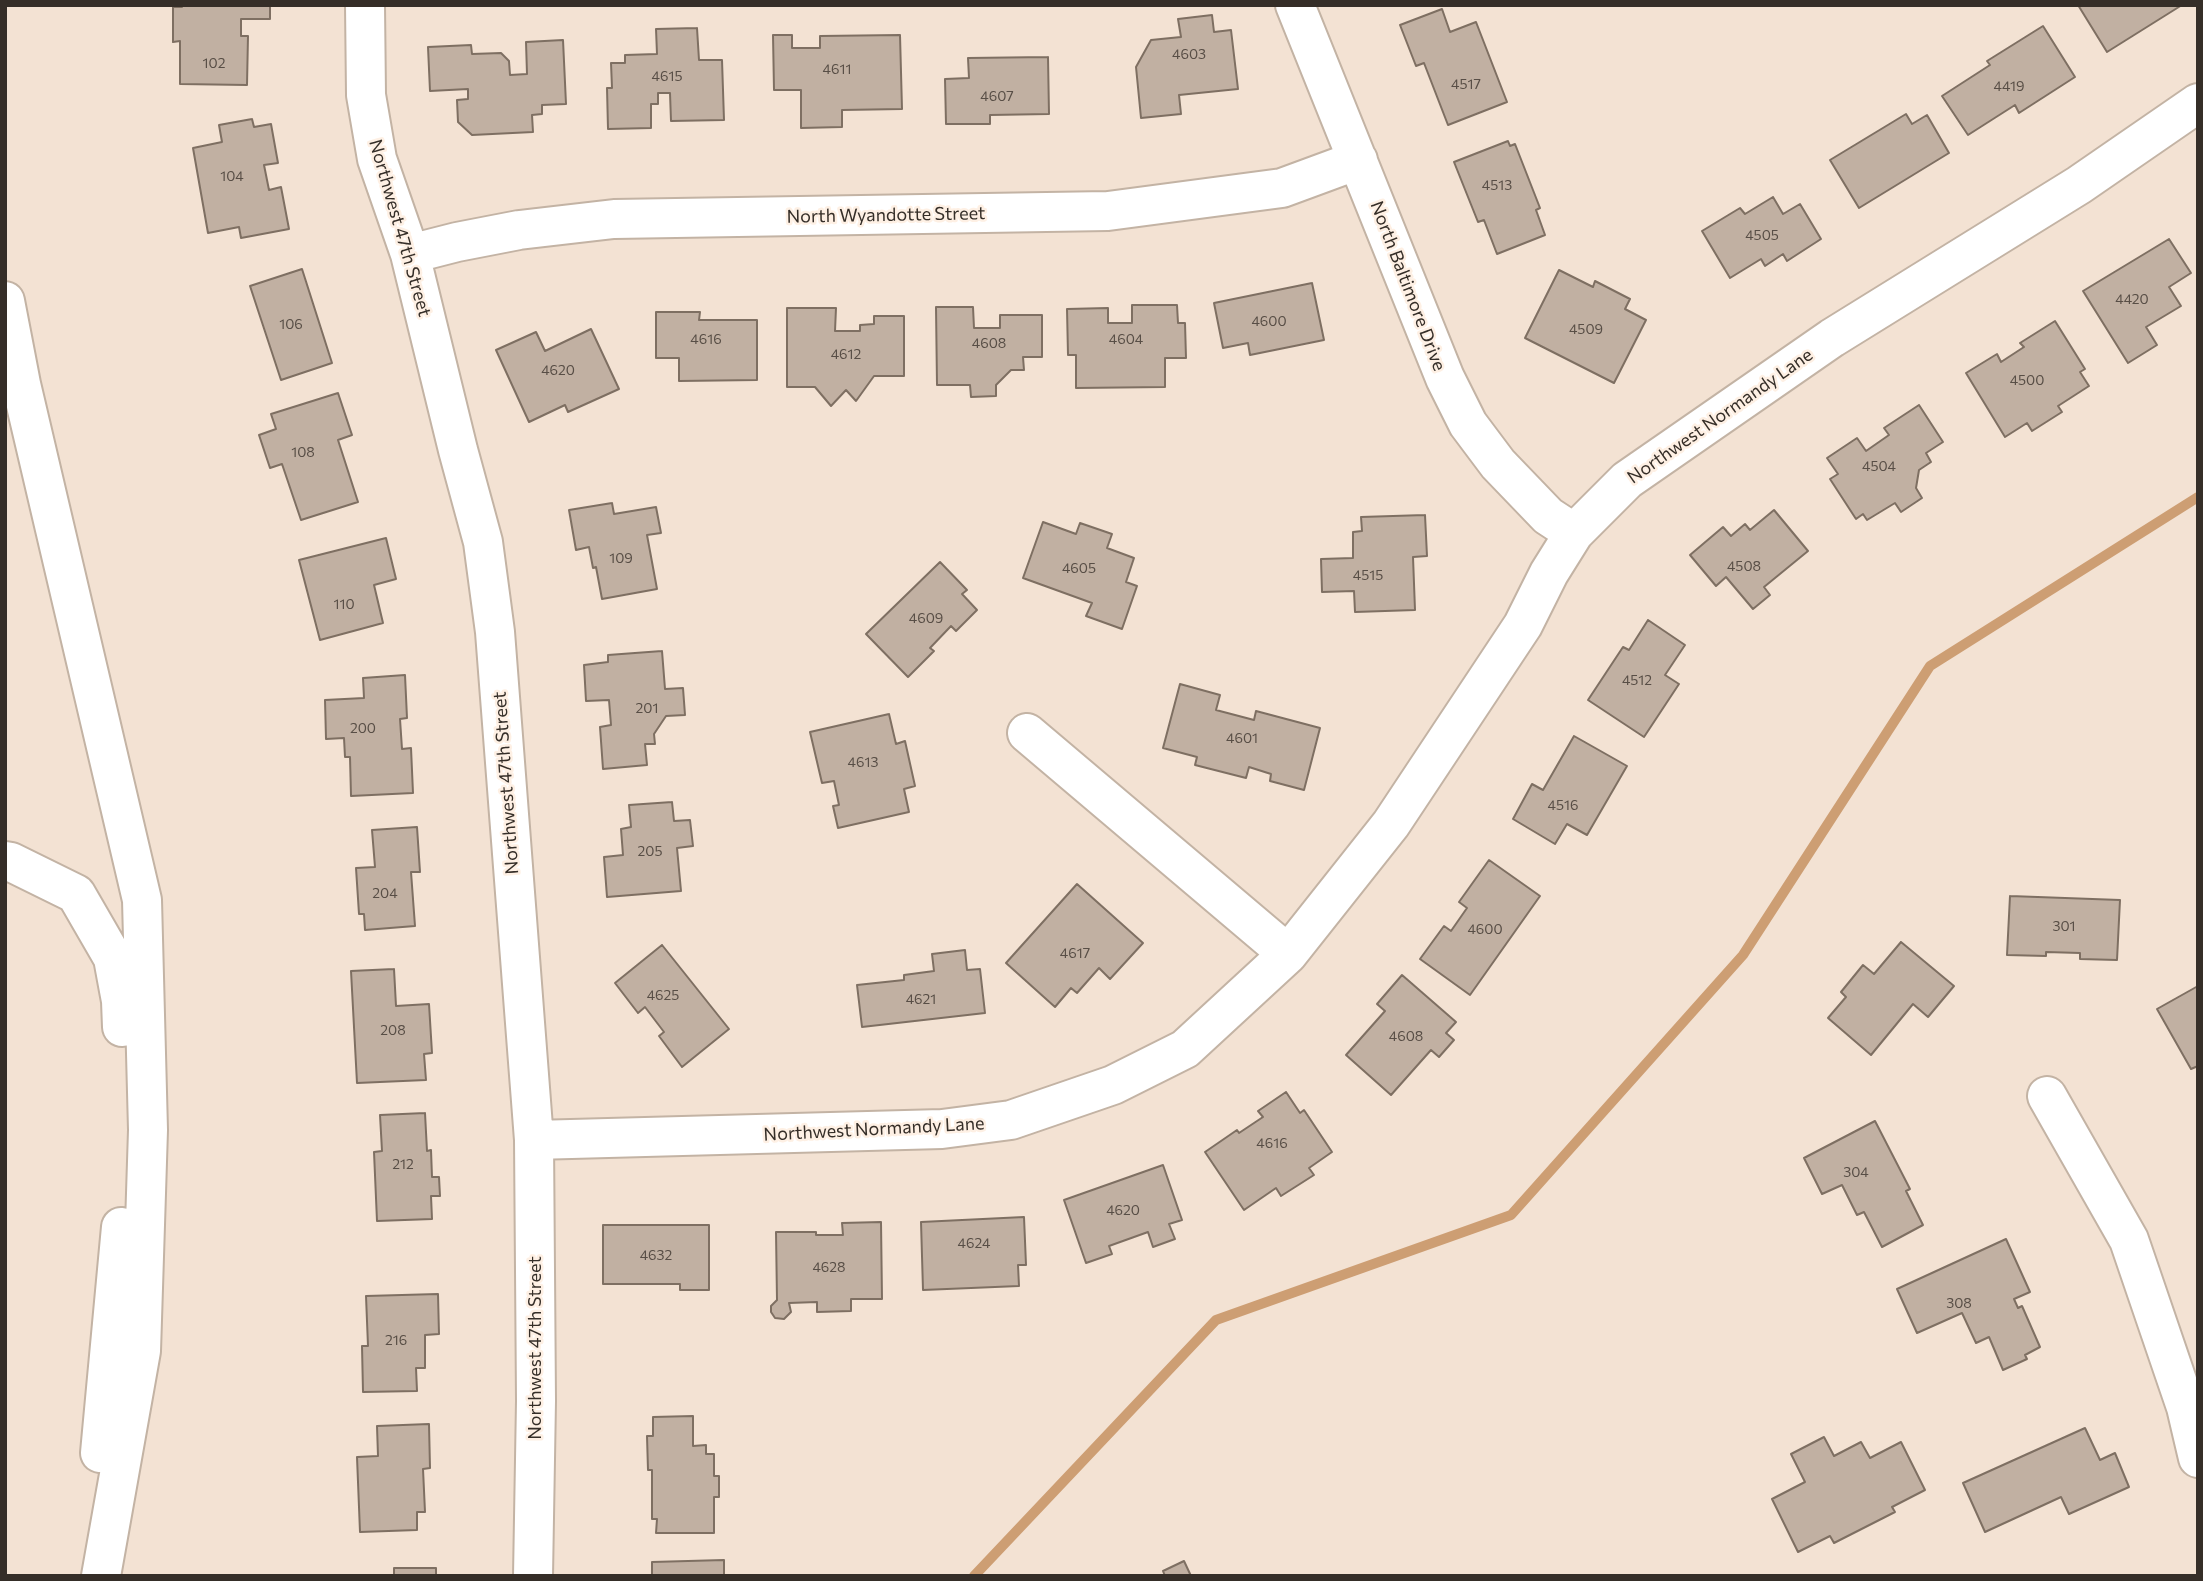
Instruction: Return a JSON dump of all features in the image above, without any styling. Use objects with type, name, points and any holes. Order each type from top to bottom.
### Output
[{"type":"main road","name":"Northwest 47th Street","points":[[365,5],[366,95],[377,159],[410,254],[483,542],[495,632],[534,1140],[536,1401],[533,1576]]},
{"type":"main road","name":"North Baltimore Drive","points":[[1295,5],[1445,379],[1468,424],[1498,464],[1548,516],[1574,533]]},
{"type":"main road","name":"Northwest Normandy Lane","points":[[534,1140],[942,1129],[1011,1120],[1114,1085],[1185,1049],[1287,954],[1391,824],[1523,625],[1549,573],[1574,533],[1627,480],[1782,371],[2079,185],[2198,103]]},
{"type":"main road","name":"North Wyandotte Street","points":[[410,254],[519,230],[614,219],[1108,211],[1282,188],[1359,159]]},
{"type":"main road","points":[[5,301],[21,384],[142,900],[148,1130],[141,1350],[101,1576]]},
{"type":"main road","points":[[1027,733],[1287,954]]},
{"type":"main road","points":[[5,861],[76,894],[113,958],[121,1001],[122,1217],[99,1459],[76,1576]]},
{"type":"main road","points":[[2047,1096],[2129,1240],[2186,1407],[2198,1458]]},
{"type":"building","points":[[270,5],[270,19],[241,19],[241,36],[248,36],[247,85],[180,84],[180,41],[173,42],[173,7]]},
{"type":"building","points":[[2078,5],[2182,5],[2107,52]]},
{"type":"building","points":[[1442,9],[1450,32],[1476,22],[1507,102],[1448,125],[1424,63],[1416,66],[1400,25]]},
{"type":"building","points":[[1212,15],[1214,32],[1231,30],[1238,89],[1179,95],[1181,114],[1141,118],[1136,67],[1151,40],[1181,37],[1178,19]]},
{"type":"building","points":[[2043,26],[2075,77],[2019,113],[2015,105],[1968,135],[1942,96],[1990,65],[1987,61]]},
{"type":"building","points":[[697,28],[699,60],[722,60],[724,120],[671,121],[670,93],[658,93],[658,104],[651,104],[651,128],[608,129],[607,88],[612,88],[611,63],[625,63],[625,55],[657,54],[656,29]]},
{"type":"building","points":[[773,35],[792,35],[792,48],[820,48],[820,36],[900,35],[902,109],[842,110],[842,127],[801,128],[801,90],[774,90]]},
{"type":"building","points":[[563,40],[566,104],[542,105],[542,114],[532,115],[533,132],[472,135],[458,122],[457,100],[468,99],[468,89],[430,91],[428,47],[471,45],[472,54],[501,53],[509,61],[510,75],[527,74],[526,42]]},
{"type":"building","points":[[1048,57],[1049,114],[990,115],[990,124],[946,124],[945,79],[969,78],[968,58]]},
{"type":"building","points":[[1906,114],[1912,124],[1927,115],[1949,153],[1859,208],[1830,160]]},
{"type":"building","points":[[252,119],[254,127],[271,124],[278,163],[264,165],[269,190],[281,187],[289,229],[241,238],[239,227],[208,233],[193,148],[222,142],[219,125]]},
{"type":"building","points":[[1508,141],[1510,146],[1515,144],[1540,208],[1536,210],[1545,235],[1497,254],[1484,220],[1478,222],[1454,162]]},
{"type":"building","points":[[1773,197],[1783,214],[1800,204],[1821,239],[1787,261],[1783,254],[1765,266],[1761,259],[1730,278],[1702,231],[1740,208],[1745,214]]},
{"type":"building","points":[[2169,239],[2191,273],[2169,287],[2181,306],[2146,327],[2157,345],[2128,363],[2083,291]]},
{"type":"building","points":[[302,269],[332,363],[281,380],[250,286]]},
{"type":"building","points":[[1559,270],[1593,287],[1595,281],[1630,299],[1625,309],[1646,320],[1614,383],[1525,338]]},
{"type":"building","points":[[1312,283],[1324,340],[1250,355],[1248,343],[1223,348],[1214,303]]},
{"type":"building","points":[[1132,305],[1177,305],[1178,323],[1185,323],[1186,358],[1165,358],[1165,387],[1076,388],[1076,355],[1068,355],[1067,309],[1108,308],[1108,323],[1132,323]]},
{"type":"building","points":[[936,307],[973,307],[974,328],[1000,328],[1000,315],[1042,315],[1042,357],[1023,357],[1024,370],[1011,370],[996,385],[996,396],[971,397],[970,385],[937,385]]},
{"type":"building","points":[[787,308],[836,308],[835,331],[860,331],[860,325],[874,324],[874,316],[904,316],[904,376],[874,376],[856,401],[846,390],[831,406],[815,387],[787,387]]},
{"type":"building","points":[[656,312],[700,312],[699,320],[757,320],[757,380],[679,381],[679,358],[656,358]]},
{"type":"building","points":[[2055,321],[2085,369],[2080,372],[2089,386],[2058,406],[2062,412],[2032,431],[2027,423],[2005,437],[1966,373],[1997,354],[2001,362],[2024,347],[2020,343]]},
{"type":"building","points":[[591,329],[619,389],[568,412],[565,405],[529,422],[496,350],[536,332],[545,351]]},
{"type":"building","points":[[338,393],[352,435],[338,440],[358,502],[301,520],[282,464],[270,468],[259,435],[276,429],[271,414]]},
{"type":"building","points":[[1919,405],[1943,442],[1926,453],[1931,462],[1919,470],[1916,488],[1922,498],[1901,512],[1895,503],[1867,520],[1863,514],[1856,519],[1830,479],[1838,474],[1827,458],[1857,438],[1866,451],[1889,435],[1884,428]]},
{"type":"building","points":[[612,503],[614,514],[656,507],[661,533],[647,535],[657,589],[602,599],[589,547],[576,550],[569,510]]},
{"type":"building","points":[[1774,510],[1808,551],[1764,587],[1770,595],[1753,609],[1726,577],[1716,586],[1690,555],[1723,527],[1731,536],[1745,524],[1750,530]]},
{"type":"building","points":[[1425,515],[1427,556],[1413,557],[1415,610],[1355,612],[1354,591],[1322,592],[1321,559],[1353,558],[1353,532],[1362,531],[1361,517]]},
{"type":"building","points":[[1043,522],[1076,534],[1080,523],[1112,534],[1107,548],[1134,558],[1126,582],[1137,586],[1122,629],[1086,616],[1092,603],[1023,578]]},
{"type":"building","points":[[386,538],[396,579],[374,585],[383,623],[320,640],[299,560]]},
{"type":"building","points":[[940,562],[967,590],[962,594],[977,610],[956,631],[951,626],[930,648],[934,651],[908,677],[866,634]]},
{"type":"building","points":[[1648,620],[1685,645],[1665,675],[1679,684],[1644,737],[1588,700],[1623,647],[1629,650]]},
{"type":"building","points":[[662,651],[665,689],[683,688],[685,715],[666,716],[654,734],[655,744],[645,744],[647,765],[603,769],[600,727],[611,725],[609,700],[586,701],[584,665],[608,662],[608,655]]},
{"type":"building","points":[[405,675],[407,718],[400,719],[402,749],[411,748],[413,793],[351,796],[350,757],[345,757],[344,738],[326,739],[325,700],[364,698],[363,678]]},
{"type":"building","points":[[1180,684],[1220,695],[1216,710],[1254,720],[1256,711],[1320,728],[1304,790],[1270,781],[1271,774],[1249,767],[1246,778],[1195,765],[1197,757],[1163,748]]},
{"type":"building","points":[[889,714],[896,744],[905,741],[915,786],[904,789],[909,812],[838,828],[833,806],[839,805],[834,781],[822,783],[810,732]]},
{"type":"building","points":[[1574,736],[1627,766],[1587,835],[1567,824],[1555,844],[1513,819],[1532,784],[1543,790]]},
{"type":"building","points":[[672,802],[674,821],[690,820],[693,846],[677,848],[681,891],[607,897],[604,857],[623,855],[621,829],[631,827],[629,805]]},
{"type":"building","points":[[417,827],[420,872],[411,872],[415,926],[365,930],[364,914],[359,914],[356,868],[375,867],[372,830]]},
{"type":"building","points":[[1489,860],[1540,896],[1470,995],[1420,959],[1444,926],[1451,931],[1467,908],[1459,902]]},
{"type":"building","points":[[1077,884],[1143,943],[1110,979],[1099,968],[1077,993],[1071,988],[1055,1007],[1006,963]]},
{"type":"building","points":[[2010,896],[2120,900],[2117,960],[2080,959],[2080,953],[2007,955]]},
{"type":"building","points":[[1901,942],[1954,986],[1928,1017],[1913,1004],[1871,1055],[1828,1018],[1846,997],[1841,992],[1863,965],[1874,974]]},
{"type":"building","points":[[662,945],[729,1029],[682,1067],[659,1036],[664,1032],[645,1007],[638,1013],[615,983]]},
{"type":"building","points":[[965,950],[967,970],[980,969],[985,1013],[862,1027],[857,985],[904,980],[904,975],[934,971],[932,954]]},
{"type":"building","points":[[394,969],[396,1006],[429,1004],[432,1053],[424,1054],[426,1080],[357,1083],[351,971]]},
{"type":"building","points":[[1402,975],[1456,1022],[1446,1033],[1454,1040],[1439,1057],[1431,1050],[1391,1095],[1346,1055],[1385,1011],[1377,1004]]},
{"type":"building","points":[[2198,986],[2198,1066],[2191,1069],[2157,1009]]},
{"type":"building","points":[[1286,1092],[1300,1113],[1304,1110],[1332,1152],[1309,1168],[1314,1175],[1281,1196],[1276,1188],[1244,1210],[1205,1152],[1237,1130],[1239,1133],[1263,1117],[1258,1111]]},
{"type":"building","points":[[425,1113],[427,1151],[431,1150],[432,1177],[439,1177],[440,1196],[431,1196],[432,1219],[377,1221],[374,1152],[382,1151],[380,1115]]},
{"type":"building","points":[[1875,1121],[1910,1189],[1906,1191],[1923,1225],[1882,1247],[1864,1212],[1857,1215],[1842,1185],[1822,1194],[1804,1158]]},
{"type":"building","points":[[1163,1165],[1182,1220],[1169,1224],[1175,1239],[1153,1247],[1148,1232],[1109,1246],[1112,1254],[1086,1263],[1064,1200]]},
{"type":"building","points":[[1024,1217],[1026,1265],[1018,1265],[1019,1286],[923,1290],[921,1222]]},
{"type":"building","points":[[881,1222],[882,1299],[851,1299],[851,1311],[817,1312],[817,1302],[789,1303],[791,1312],[784,1319],[775,1318],[771,1306],[777,1300],[776,1232],[843,1235],[842,1223]]},
{"type":"building","points":[[603,1225],[709,1225],[709,1290],[680,1290],[680,1284],[603,1284]]},
{"type":"building","points":[[2006,1239],[2030,1292],[2014,1299],[2018,1308],[2022,1306],[2040,1347],[2025,1355],[2027,1359],[2003,1370],[1989,1337],[1976,1343],[1962,1313],[1917,1333],[1897,1289]]},
{"type":"building","points":[[438,1294],[439,1334],[425,1335],[425,1368],[416,1368],[417,1391],[363,1392],[362,1346],[368,1346],[366,1296]]},
{"type":"building","points":[[693,1416],[693,1446],[706,1445],[706,1454],[714,1454],[714,1476],[719,1476],[719,1497],[714,1497],[714,1533],[656,1533],[657,1519],[652,1519],[652,1470],[648,1470],[647,1436],[653,1436],[653,1417]]},
{"type":"building","points":[[429,1424],[430,1468],[423,1469],[425,1512],[417,1512],[417,1530],[360,1532],[357,1457],[378,1456],[377,1426]]},
{"type":"building","points":[[2085,1428],[2100,1460],[2115,1453],[2129,1487],[2069,1514],[2061,1497],[1985,1532],[1963,1483]]},
{"type":"building","points":[[1824,1437],[1834,1456],[1861,1442],[1870,1458],[1901,1442],[1925,1490],[1892,1507],[1895,1512],[1834,1543],[1830,1536],[1798,1552],[1772,1499],[1805,1482],[1791,1454]]},
{"type":"building","points":[[724,1560],[724,1576],[652,1576],[652,1562]]},
{"type":"building","points":[[1184,1561],[1191,1576],[1165,1576],[1163,1571]]},
{"type":"building","points":[[394,1568],[436,1568],[436,1576],[394,1576]]},
{"type":"waterway","points":[[974,1576],[1216,1320],[1511,1215],[1743,955],[1930,666],[2198,497]]}]
